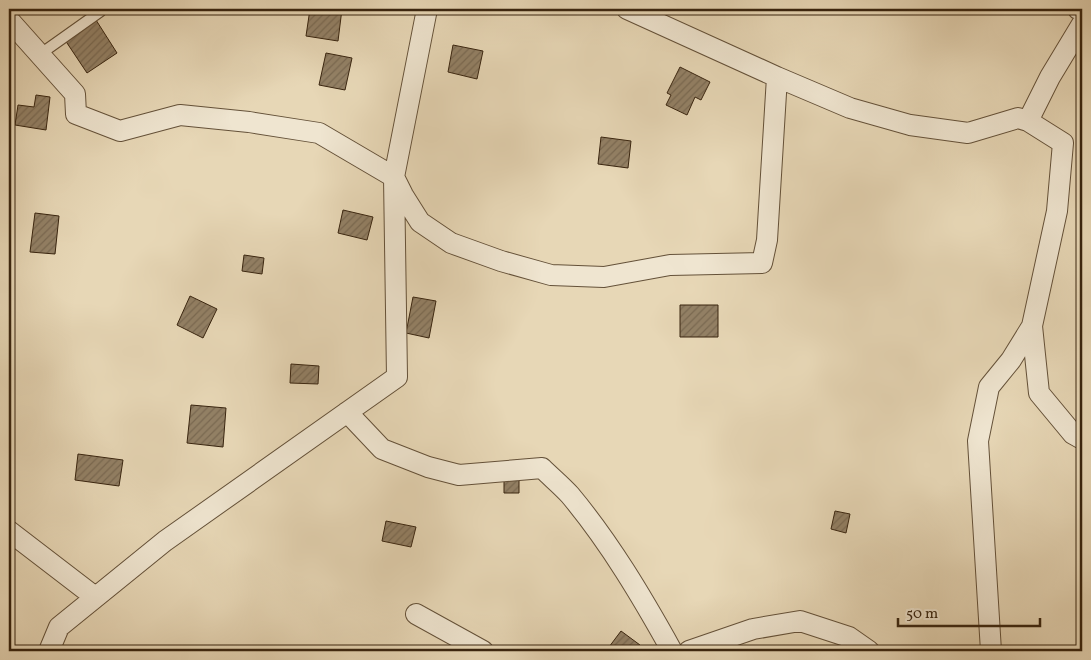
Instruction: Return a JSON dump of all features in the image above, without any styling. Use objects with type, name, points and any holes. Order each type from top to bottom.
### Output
[{"type":"street","points":[[49,651],[59,627],[165,541],[396,377],[394,177],[426,9]]},
{"type":"street","points":[[628,9],[850,108],[910,125],[968,133],[1018,118],[1028,121],[1063,142],[1057,211],[1032,326],[1039,393],[1073,434],[1082,439]]},
{"type":"street","points":[[1078,9],[1082,10]]},
{"type":"street","points":[[9,20],[75,94],[76,114],[120,131],[180,115],[319,132],[394,177],[420,222],[450,244],[551,274],[604,277],[670,265],[762,263],[767,240],[777,77]]},
{"type":"street","points":[[1028,121],[1050,77],[1082,24]]},
{"type":"street","points":[[991,651],[978,441],[989,387],[1011,360],[1032,326]]},
{"type":"street","points":[[347,412],[382,449],[428,467],[459,476],[542,468],[569,494],[600,533],[644,601],[672,651]]},
{"type":"street","points":[[9,531],[96,597]]},
{"type":"street","points":[[416,614],[483,651]]},
{"type":"street","points":[[689,651],[753,628],[800,621],[849,637],[870,651]]},
{"type":"lane","points":[[39,55],[101,11]]},
{"type":"building","points":[[310,9],[342,9],[338,41],[306,36]]},
{"type":"building","points":[[494,9],[507,9],[506,13]]},
{"type":"building","points":[[96,20],[117,53],[87,73],[65,40]]},
{"type":"building","points":[[453,45],[483,51],[477,79],[448,72]]},
{"type":"building","points":[[326,53],[352,58],[345,90],[319,85]]},
{"type":"building","points":[[680,67],[710,82],[701,100],[695,97],[687,115],[666,105],[671,95],[667,93]]},
{"type":"building","points":[[36,95],[50,97],[46,130],[15,125],[18,105],[34,107]]},
{"type":"building","points":[[601,137],[631,141],[628,168],[598,164]]},
{"type":"building","points":[[343,210],[373,217],[367,240],[338,233]]},
{"type":"building","points":[[35,213],[59,216],[55,254],[30,252]]},
{"type":"building","points":[[244,255],[264,258],[262,274],[242,271]]},
{"type":"building","points":[[190,296],[217,309],[203,338],[177,325]]},
{"type":"building","points":[[413,297],[436,301],[429,338],[406,333]]},
{"type":"building","points":[[680,305],[718,305],[718,337],[680,337]]},
{"type":"building","points":[[291,364],[319,366],[318,384],[290,383]]},
{"type":"building","points":[[191,405],[226,408],[223,447],[187,443]]},
{"type":"building","points":[[78,454],[123,460],[119,486],[75,480]]},
{"type":"building","points":[[504,476],[519,476],[519,493],[504,493]]},
{"type":"building","points":[[835,511],[850,514],[846,533],[831,529]]},
{"type":"building","points":[[386,521],[416,527],[411,547],[382,541]]},
{"type":"building","points":[[621,631],[640,645],[636,651],[606,651]]}]
